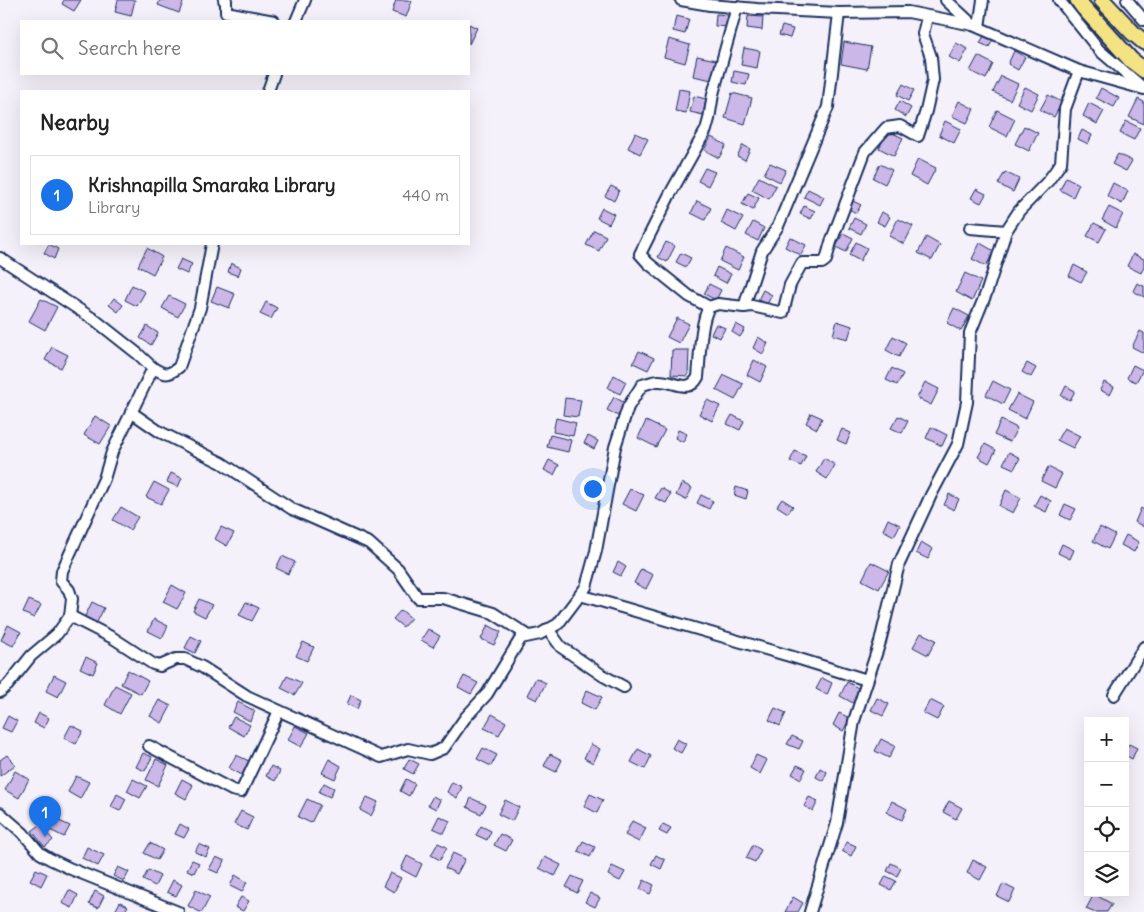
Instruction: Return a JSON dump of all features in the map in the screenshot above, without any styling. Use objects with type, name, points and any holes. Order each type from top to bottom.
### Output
[{"type":"highway","points":[[1078,0],[1131,60],[1144,70]]},
{"type":"highway","points":[[1102,0],[1144,42]]},
{"type":"street","points":[[224,0],[226,0],[226,12],[269,20]]},
{"type":"street","points":[[296,20],[305,0]]},
{"type":"street","points":[[681,0],[710,5],[839,13],[908,12],[976,26],[1079,71],[1144,88]]},
{"type":"street","points":[[946,0],[976,26]]},
{"type":"street","points":[[976,26],[983,0]]},
{"type":"street","points":[[1059,0],[1099,50],[1144,88]]},
{"type":"street","points":[[1127,0],[1144,20]]},
{"type":"street","points":[[709,307],[689,296],[648,263],[640,254],[669,196],[706,130],[713,94],[737,7]]},
{"type":"street","points":[[744,307],[762,251],[778,226],[828,106],[839,13]]},
{"type":"street","points":[[70,616],[113,638],[153,664],[160,666],[176,659],[185,658],[247,696],[381,756],[408,749],[430,754],[444,748],[465,718],[487,694],[520,638],[540,634],[558,624],[586,587],[596,551],[615,447],[628,407],[642,385],[658,381],[688,387],[695,383],[698,377],[706,312],[709,307],[718,304],[752,306],[783,313],[790,285],[802,263],[822,263],[826,260],[865,152],[886,128],[900,126],[918,136],[933,80],[931,57],[923,34],[927,17]]},
{"type":"street","points":[[810,912],[837,823],[854,721],[880,642],[899,564],[931,495],[958,444],[967,402],[970,333],[987,291],[1006,231],[1019,211],[1048,181],[1061,163],[1065,109],[1079,71]]},
{"type":"street","points":[[268,90],[274,75]]},
{"type":"street","points":[[970,228],[1006,231]]},
{"type":"street","points":[[0,258],[96,320],[153,368],[165,374],[172,373],[179,367],[200,308],[212,245]]},
{"type":"street","points":[[0,692],[32,656],[57,634],[70,616],[72,599],[69,590],[61,581],[62,571],[104,479],[112,452],[153,368]]},
{"type":"street","points":[[131,412],[160,432],[222,463],[292,509],[370,542],[398,569],[418,598],[443,598],[493,613],[529,636]]},
{"type":"street","points":[[580,595],[793,656],[867,680]]},
{"type":"street","points":[[548,629],[561,647],[602,675],[624,686]]},
{"type":"street","points":[[1114,695],[1144,647]]},
{"type":"street","points":[[148,746],[232,790],[241,792],[279,710]]},
{"type":"street","points":[[0,813],[23,833],[40,853],[50,859],[178,912]]},
{"type":"building","points":[[64,0],[81,0],[74,11],[62,4]]},
{"type":"building","points":[[118,0],[135,0],[131,16],[115,12]]},
{"type":"building","points":[[160,0],[184,0],[179,13],[158,5]]},
{"type":"building","points":[[396,0],[412,1],[406,17],[392,12]]},
{"type":"building","points":[[716,14],[730,15],[729,27],[715,26]]},
{"type":"building","points":[[676,16],[689,19],[685,34],[673,31]]},
{"type":"building","points":[[748,16],[763,17],[762,30],[747,28]]},
{"type":"building","points":[[470,24],[477,28],[470,42]]},
{"type":"building","points":[[782,26],[793,29],[790,38],[779,35]]},
{"type":"building","points":[[985,34],[994,38],[989,47],[980,43]]},
{"type":"building","points":[[669,39],[690,45],[685,63],[664,57]]},
{"type":"building","points":[[844,42],[871,47],[867,69],[841,64]]},
{"type":"building","points":[[956,43],[968,49],[960,63],[949,57]]},
{"type":"building","points":[[744,48],[760,51],[757,68],[741,65]]},
{"type":"building","points":[[1014,51],[1025,57],[1018,70],[1008,64]]},
{"type":"building","points":[[697,56],[716,60],[712,80],[693,76]]},
{"type":"building","points":[[978,56],[993,64],[986,79],[970,71]]},
{"type":"building","points":[[734,71],[749,74],[746,85],[732,82]]},
{"type":"building","points":[[1001,76],[1018,84],[1010,100],[993,92]]},
{"type":"building","points":[[903,84],[914,90],[908,101],[897,95]]},
{"type":"building","points":[[1025,87],[1039,94],[1031,110],[1017,103]]},
{"type":"building","points":[[1101,88],[1119,98],[1114,107],[1096,98]]},
{"type":"building","points":[[679,89],[690,91],[686,113],[675,111]]},
{"type":"building","points":[[732,93],[752,98],[745,124],[725,118]]},
{"type":"building","points":[[1048,95],[1062,102],[1054,117],[1040,110]]},
{"type":"building","points":[[694,96],[706,99],[703,115],[690,112]]},
{"type":"building","points":[[1138,99],[1144,102],[1144,124],[1129,117]]},
{"type":"building","points":[[900,101],[911,108],[906,117],[895,110]]},
{"type":"building","points":[[959,101],[974,109],[967,123],[952,116]]},
{"type":"building","points":[[1089,103],[1104,111],[1097,124],[1083,116]]},
{"type":"building","points":[[997,110],[1015,119],[1007,136],[989,127]]},
{"type":"building","points":[[945,121],[961,129],[954,143],[939,135]]},
{"type":"building","points":[[1126,121],[1140,128],[1134,140],[1120,133]]},
{"type":"building","points":[[1024,126],[1038,133],[1029,151],[1015,144]]},
{"type":"building","points":[[1082,130],[1092,135],[1088,144],[1078,139]]},
{"type":"building","points":[[888,131],[903,138],[894,156],[879,148]]},
{"type":"building","points":[[635,133],[648,139],[640,154],[628,148]]},
{"type":"building","points":[[711,137],[726,145],[719,158],[704,150]]},
{"type":"building","points":[[743,145],[750,149],[745,160],[737,156]]},
{"type":"building","points":[[1118,154],[1132,161],[1126,171],[1112,164]]},
{"type":"building","points":[[918,159],[936,168],[927,185],[910,176]]},
{"type":"building","points":[[770,163],[786,170],[780,182],[764,174]]},
{"type":"building","points":[[880,164],[892,170],[885,184],[873,178]]},
{"type":"building","points":[[705,168],[715,172],[708,186],[698,181]]},
{"type":"building","points":[[1005,172],[1019,179],[1013,192],[998,184]]},
{"type":"building","points":[[759,177],[776,186],[769,199],[752,190]]},
{"type":"building","points":[[1066,177],[1079,184],[1073,197],[1060,190]]},
{"type":"building","points":[[1113,183],[1128,191],[1122,204],[1107,196]]},
{"type":"building","points":[[611,186],[619,190],[614,201],[605,196]]},
{"type":"building","points":[[808,189],[824,197],[820,205],[804,197]]},
{"type":"building","points":[[976,189],[986,194],[981,203],[971,198]]},
{"type":"building","points":[[748,193],[759,198],[753,210],[742,204]]},
{"type":"building","points":[[697,201],[711,208],[705,220],[691,213]]},
{"type":"building","points":[[853,201],[861,205],[856,213],[849,209]]},
{"type":"building","points":[[804,206],[815,211],[811,219],[800,214]]},
{"type":"building","points":[[1109,207],[1123,214],[1116,228],[1102,220]]},
{"type":"building","points":[[602,208],[614,214],[609,224],[597,218]]},
{"type":"building","points":[[727,210],[743,218],[736,231],[721,223]]},
{"type":"building","points":[[882,212],[890,217],[885,226],[877,222]]},
{"type":"building","points":[[854,218],[866,224],[861,234],[849,228]]},
{"type":"building","points":[[898,219],[913,226],[904,244],[889,236]]},
{"type":"building","points":[[753,222],[764,228],[758,241],[746,235]]},
{"type":"building","points":[[1094,223],[1106,229],[1099,242],[1087,236]]},
{"type":"building","points":[[594,230],[606,236],[599,251],[586,245]]},
{"type":"building","points":[[843,233],[853,238],[846,252],[836,247]]},
{"type":"building","points":[[790,237],[806,245],[801,255],[785,247]]},
{"type":"building","points":[[926,237],[940,245],[932,260],[918,253]]},
{"type":"building","points":[[666,242],[675,246],[667,262],[658,257]]},
{"type":"building","points":[[856,242],[867,248],[860,261],[849,255]]},
{"type":"building","points":[[980,243],[994,251],[986,266],[972,259]]},
{"type":"building","points":[[48,245],[58,249],[54,259],[44,253]]},
{"type":"building","points":[[147,248],[162,257],[153,274],[138,266]]},
{"type":"building","points":[[726,248],[744,257],[738,270],[720,261]]},
{"type":"building","points":[[681,253],[691,258],[686,267],[676,262]]},
{"type":"building","points":[[1133,254],[1144,259],[1141,273],[1127,266]]},
{"type":"building","points":[[181,259],[192,264],[187,274],[176,269]]},
{"type":"building","points":[[231,263],[241,268],[238,276],[228,272]]},
{"type":"building","points":[[1074,265],[1087,272],[1081,282],[1069,276]]},
{"type":"building","points":[[717,267],[731,274],[726,283],[713,276]]},
{"type":"building","points":[[965,273],[981,281],[972,301],[956,292]]},
{"type":"building","points":[[1137,283],[1144,286],[1144,297],[1133,291]]},
{"type":"building","points":[[709,284],[721,290],[716,300],[704,294]]},
{"type":"building","points":[[132,285],[145,292],[137,306],[125,300]]},
{"type":"building","points":[[217,287],[235,294],[229,308],[211,301]]},
{"type":"building","points":[[763,290],[772,295],[767,304],[758,300]]},
{"type":"building","points":[[169,296],[185,304],[178,317],[162,308]]},
{"type":"building","points":[[114,298],[123,305],[118,312],[109,305]]},
{"type":"building","points":[[41,299],[57,307],[45,330],[29,321]]},
{"type":"building","points":[[266,302],[277,308],[271,319],[260,314]]},
{"type":"building","points":[[954,308],[969,316],[961,331],[947,323]]},
{"type":"building","points":[[677,318],[689,324],[679,343],[667,337]]},
{"type":"building","points":[[837,321],[852,326],[848,339],[833,335]]},
{"type":"building","points":[[716,324],[725,328],[720,338],[711,334]]},
{"type":"building","points":[[736,324],[745,329],[740,337],[732,332]]},
{"type":"building","points":[[147,326],[158,333],[151,345],[140,338]]},
{"type":"building","points":[[1140,331],[1144,333],[1144,353],[1132,347]]},
{"type":"building","points":[[893,336],[906,343],[899,357],[886,350]]},
{"type":"building","points":[[758,337],[768,343],[763,354],[753,348]]},
{"type":"building","points":[[52,347],[68,355],[61,368],[45,360]]},
{"type":"building","points":[[672,350],[689,350],[688,376],[671,375]]},
{"type":"building","points":[[639,351],[654,358],[648,370],[633,363]]},
{"type":"building","points":[[754,360],[767,367],[760,382],[747,375]]},
{"type":"building","points":[[1027,363],[1036,368],[1031,377],[1022,372]]},
{"type":"building","points":[[1133,365],[1143,370],[1136,382],[1127,378]]},
{"type":"building","points":[[892,368],[903,374],[897,385],[886,380]]},
{"type":"building","points":[[614,375],[626,382],[620,394],[608,388]]},
{"type":"building","points":[[724,375],[743,384],[735,400],[716,390]]},
{"type":"building","points":[[993,381],[1010,390],[1003,404],[986,395]]},
{"type":"building","points":[[925,382],[939,389],[931,405],[917,398]]},
{"type":"building","points":[[1104,382],[1114,387],[1110,395],[1100,390]]},
{"type":"building","points":[[1066,386],[1075,391],[1070,400],[1061,396]]},
{"type":"building","points":[[1017,394],[1033,402],[1025,419],[1008,410]]},
{"type":"building","points":[[614,397],[625,403],[618,416],[607,410]]},
{"type":"building","points":[[565,398],[581,400],[578,417],[563,415]]},
{"type":"building","points":[[707,400],[720,406],[712,421],[699,414]]},
{"type":"building","points":[[811,413],[822,418],[817,429],[806,423]]},
{"type":"building","points":[[732,415],[744,421],[740,430],[727,424]]},
{"type":"building","points":[[95,416],[111,426],[100,444],[84,435]]},
{"type":"building","points":[[898,416],[908,421],[902,433],[891,428]]},
{"type":"building","points":[[556,418],[576,423],[573,436],[553,432]]},
{"type":"building","points":[[1001,420],[1017,428],[1010,442],[994,435]]},
{"type":"building","points":[[646,421],[665,430],[656,447],[638,438]]},
{"type":"building","points":[[931,427],[947,435],[942,446],[926,438]]},
{"type":"building","points":[[1064,428],[1080,436],[1073,448],[1057,440]]},
{"type":"building","points":[[842,429],[851,433],[846,444],[837,440]]},
{"type":"building","points":[[678,430],[687,434],[683,442],[675,438]]},
{"type":"building","points":[[550,435],[571,440],[568,452],[547,447]]},
{"type":"building","points":[[588,436],[598,441],[594,449],[584,443]]},
{"type":"building","points":[[985,444],[996,450],[989,463],[978,457]]},
{"type":"building","points":[[795,451],[806,456],[801,466],[790,461]]},
{"type":"building","points":[[1009,452],[1020,458],[1014,469],[1003,464]]},
{"type":"building","points":[[824,458],[835,465],[827,479],[816,472]]},
{"type":"building","points":[[549,460],[559,465],[554,475],[544,470]]},
{"type":"building","points":[[1048,467],[1062,474],[1055,488],[1041,481]]},
{"type":"building","points":[[171,473],[182,478],[178,487],[167,482]]},
{"type":"building","points":[[154,482],[169,490],[161,504],[146,497]]},
{"type":"building","points":[[682,483],[692,488],[686,500],[676,495]]},
{"type":"building","points":[[736,487],[748,491],[746,499],[734,495]]},
{"type":"building","points":[[661,488],[671,494],[666,503],[655,498]]},
{"type":"building","points":[[630,489],[644,495],[636,511],[622,504]]},
{"type":"building","points":[[1006,490],[1021,498],[1013,513],[999,506]]},
{"type":"building","points":[[949,494],[959,499],[954,510],[944,505]]},
{"type":"building","points":[[701,495],[713,501],[709,509],[697,503]]},
{"type":"building","points":[[1040,495],[1051,501],[1046,512],[1034,506]]},
{"type":"building","points":[[782,499],[793,506],[788,513],[777,506]]},
{"type":"building","points":[[1065,504],[1076,509],[1070,520],[1060,515]]},
{"type":"building","points":[[121,507],[138,517],[130,530],[113,520]]},
{"type":"building","points":[[1141,508],[1144,510],[1144,527],[1135,522]]},
{"type":"building","points":[[888,519],[900,525],[894,536],[883,530]]},
{"type":"building","points":[[221,527],[234,533],[227,546],[215,539]]},
{"type":"building","points":[[1100,527],[1115,535],[1108,549],[1093,541]]},
{"type":"building","points":[[1126,535],[1139,542],[1134,552],[1121,545]]},
{"type":"building","points":[[921,542],[933,549],[928,559],[916,553]]},
{"type":"building","points":[[1062,544],[1074,550],[1070,559],[1058,553]]},
{"type":"building","points":[[282,556],[295,562],[288,574],[276,568]]},
{"type":"building","points":[[618,562],[626,567],[621,576],[613,572]]},
{"type":"building","points":[[871,562],[889,571],[879,589],[862,580]]},
{"type":"building","points":[[641,569],[653,575],[646,589],[634,583]]},
{"type":"building","points":[[172,585],[186,593],[177,609],[163,602]]},
{"type":"building","points":[[199,599],[212,605],[205,617],[193,611]]},
{"type":"building","points":[[29,600],[41,605],[34,618],[23,613]]},
{"type":"building","points":[[92,602],[104,608],[96,624],[84,618]]},
{"type":"building","points":[[246,602],[259,608],[252,621],[239,615]]},
{"type":"building","points":[[401,610],[411,618],[403,627],[393,619]]},
{"type":"building","points":[[154,619],[168,626],[162,638],[148,631]]},
{"type":"building","points":[[8,625],[21,632],[13,646],[1,640]]},
{"type":"building","points":[[488,625],[501,632],[494,645],[481,639]]},
{"type":"building","points":[[428,629],[440,636],[433,647],[421,640]]},
{"type":"building","points":[[921,633],[936,640],[928,655],[913,647]]},
{"type":"building","points":[[191,636],[201,641],[195,653],[185,648]]},
{"type":"building","points":[[303,642],[314,647],[307,661],[296,656]]},
{"type":"building","points":[[86,657],[98,663],[93,674],[80,668]]},
{"type":"building","points":[[128,670],[148,681],[141,694],[121,684]]},
{"type":"building","points":[[54,675],[66,681],[58,697],[46,691]]},
{"type":"building","points":[[287,676],[302,683],[295,695],[281,688]]},
{"type":"building","points":[[464,676],[478,683],[471,694],[458,687]]},
{"type":"building","points":[[536,678],[546,683],[537,700],[527,695]]},
{"type":"building","points":[[822,678],[832,683],[827,695],[816,689]]},
{"type":"building","points":[[847,682],[860,689],[853,703],[840,696]]},
{"type":"building","points":[[115,685],[131,693],[120,714],[105,705]]},
{"type":"building","points":[[587,690],[602,697],[595,710],[581,703]]},
{"type":"building","points":[[351,695],[361,700],[357,709],[347,704]]},
{"type":"building","points":[[877,698],[889,704],[883,716],[871,710]]},
{"type":"building","points":[[159,700],[171,706],[162,723],[150,716]]},
{"type":"building","points":[[930,700],[944,707],[937,720],[923,713]]},
{"type":"building","points":[[238,702],[255,711],[250,721],[233,712]]},
{"type":"building","points":[[775,708],[786,713],[780,726],[769,720]]},
{"type":"building","points":[[39,713],[49,718],[44,728],[34,723]]},
{"type":"building","points":[[839,713],[850,718],[843,731],[833,725]]},
{"type":"building","points":[[492,714],[506,722],[499,735],[484,728]]},
{"type":"building","points":[[8,716],[17,721],[11,732],[2,728]]},
{"type":"building","points":[[234,717],[250,725],[244,736],[228,727]]},
{"type":"building","points":[[71,725],[83,731],[76,744],[64,738]]},
{"type":"building","points":[[295,726],[309,733],[301,747],[288,740]]},
{"type":"building","points":[[792,736],[803,741],[799,749],[787,744]]},
{"type":"building","points":[[677,739],[686,744],[681,753],[672,748]]},
{"type":"building","points":[[881,739],[895,746],[889,758],[875,751]]},
{"type":"building","points":[[591,744],[600,749],[593,763],[584,758]]},
{"type":"building","points":[[1129,744],[1137,748],[1132,759],[1129,757]]},
{"type":"building","points":[[483,748],[497,755],[491,766],[477,759]]},
{"type":"building","points":[[638,749],[651,756],[645,769],[631,762]]},
{"type":"building","points":[[143,753],[152,757],[145,771],[136,767]]},
{"type":"building","points":[[550,754],[562,760],[556,772],[544,766]]},
{"type":"building","points":[[7,755],[15,765],[0,776],[0,760]]},
{"type":"building","points":[[236,755],[249,761],[242,775],[229,768]]},
{"type":"building","points":[[756,755],[767,760],[760,774],[750,768]]},
{"type":"building","points":[[156,759],[168,765],[158,786],[146,780]]},
{"type":"building","points":[[329,759],[341,766],[335,779],[322,773]]},
{"type":"building","points":[[409,759],[419,764],[413,774],[404,769]]},
{"type":"building","points":[[797,765],[806,769],[801,779],[792,774]]},
{"type":"building","points":[[271,766],[280,771],[275,781],[266,776]]},
{"type":"building","points":[[820,768],[827,772],[823,781],[816,777]]},
{"type":"building","points":[[15,771],[29,779],[19,798],[5,790]]},
{"type":"building","points":[[76,776],[89,782],[80,799],[68,792]]},
{"type":"building","points":[[133,779],[147,786],[140,798],[127,791]]},
{"type":"building","points":[[182,779],[193,785],[186,799],[175,793]]},
{"type":"building","points":[[406,779],[415,784],[409,796],[400,791]]},
{"type":"building","points":[[452,782],[462,787],[457,798],[447,792]]},
{"type":"building","points":[[324,783],[334,788],[330,797],[319,792]]},
{"type":"building","points":[[117,794],[126,799],[120,811],[111,807]]},
{"type":"building","points":[[590,794],[603,800],[597,813],[584,806]]},
{"type":"building","points":[[433,796],[440,800],[436,809],[428,805]]},
{"type":"building","points":[[367,797],[378,802],[371,816],[360,810]]},
{"type":"building","points":[[809,797],[818,801],[813,811],[804,806]]},
{"type":"building","points":[[471,798],[486,805],[481,814],[467,807]]},
{"type":"building","points":[[307,799],[320,805],[311,823],[298,817]]},
{"type":"building","points":[[505,800],[519,807],[512,821],[498,814]]},
{"type":"building","points":[[892,801],[907,809],[902,820],[886,812]]},
{"type":"building","points":[[949,801],[962,808],[956,819],[943,812]]},
{"type":"building","points":[[241,811],[253,817],[247,830],[234,824]]},
{"type":"building","points":[[439,816],[450,821],[444,833],[433,828]]},
{"type":"building","points":[[55,819],[70,826],[64,837],[50,830]]},
{"type":"building","points":[[632,821],[646,828],[639,842],[625,835]]},
{"type":"building","points":[[180,824],[189,829],[184,838],[175,834]]},
{"type":"building","points":[[663,824],[671,828],[667,835],[659,831]]},
{"type":"building","points":[[40,825],[53,840],[45,847],[32,831]]},
{"type":"building","points":[[481,826],[491,831],[487,840],[476,835]]},
{"type":"building","points":[[500,834],[512,840],[506,851],[494,845]]},
{"type":"building","points":[[583,841],[595,847],[590,857],[578,851]]},
{"type":"building","points":[[847,842],[856,846],[851,856],[842,851]]},
{"type":"building","points":[[150,843],[163,850],[157,860],[144,853]]},
{"type":"building","points":[[438,843],[447,847],[440,860],[431,855]]},
{"type":"building","points":[[199,844],[210,849],[206,857],[195,852]]},
{"type":"building","points":[[753,845],[761,850],[755,862],[746,858]]},
{"type":"building","points":[[87,847],[104,855],[98,866],[82,858]]},
{"type":"building","points":[[453,853],[465,859],[457,874],[445,868]]},
{"type":"building","points":[[656,855],[665,860],[661,869],[651,864]]},
{"type":"building","points":[[407,856],[422,864],[416,877],[401,869]]},
{"type":"building","points":[[216,857],[225,861],[218,873],[209,869]]},
{"type":"building","points":[[545,857],[561,865],[555,876],[539,868]]},
{"type":"building","points":[[192,860],[199,863],[194,873],[187,870]]},
{"type":"building","points":[[973,860],[987,867],[980,880],[967,873]]},
{"type":"building","points":[[891,863],[901,868],[897,876],[887,871]]},
{"type":"building","points":[[612,866],[625,872],[620,881],[608,875]]},
{"type":"building","points":[[118,867],[129,872],[124,881],[113,876]]},
{"type":"building","points":[[36,869],[47,874],[41,886],[30,880]]},
{"type":"building","points":[[148,870],[160,876],[155,886],[143,880]]},
{"type":"building","points":[[390,873],[401,878],[394,892],[383,886]]},
{"type":"building","points":[[235,875],[247,882],[242,892],[230,886]]},
{"type":"building","points":[[572,876],[583,881],[577,893],[566,887]]},
{"type":"building","points":[[886,876],[896,881],[891,890],[881,885]]},
{"type":"building","points":[[173,880],[182,885],[176,896],[167,892]]},
{"type":"building","points":[[644,880],[654,885],[650,894],[640,889]]},
{"type":"building","points":[[1003,884],[1015,890],[1009,902],[997,896]]},
{"type":"building","points":[[69,890],[78,895],[72,908],[62,903]]},
{"type":"building","points":[[196,890],[210,897],[202,912],[188,906]]},
{"type":"building","points":[[95,891],[104,896],[98,908],[89,904]]},
{"type":"building","points":[[590,893],[600,898],[595,907],[585,902]]},
{"type":"building","points":[[241,897],[249,901],[243,911],[235,907]]},
{"type":"building","points":[[793,897],[803,903],[798,912],[785,912]]},
{"type":"building","points":[[1092,897],[1099,897],[1112,904],[1107,912],[1093,912],[1086,909]]},
{"type":"building","points":[[120,902],[128,906],[124,912],[115,911]]},
{"type":"place","name":"Krishnapilla Smaraka Library","points":[[45,837]]}]
